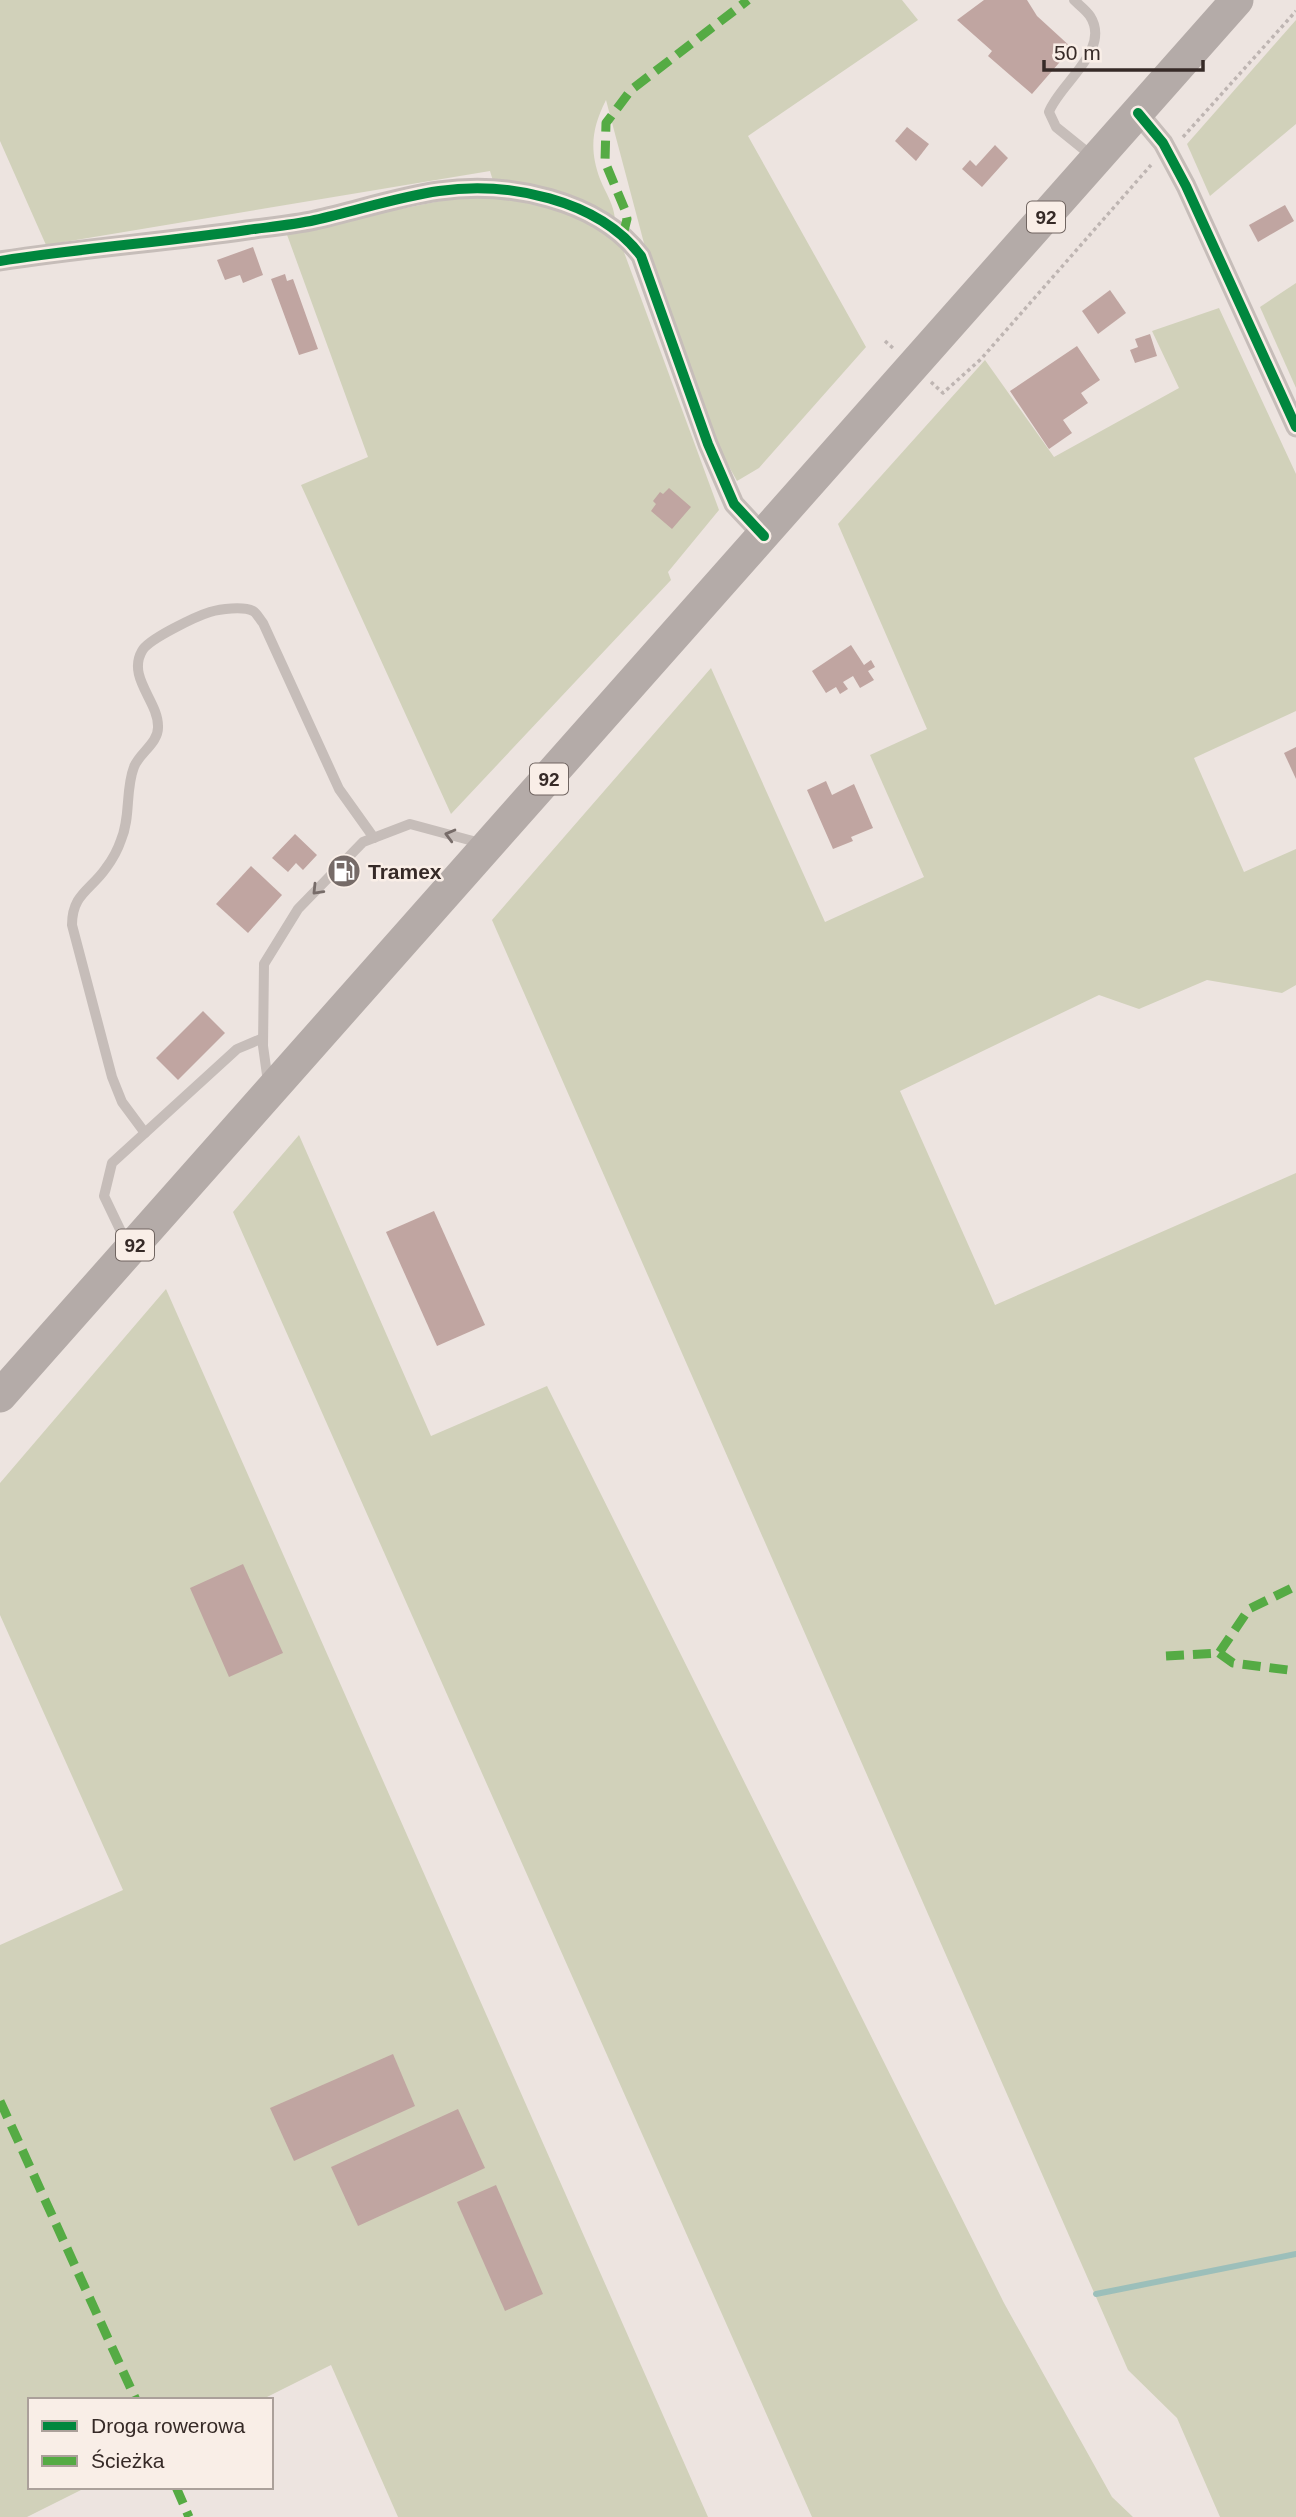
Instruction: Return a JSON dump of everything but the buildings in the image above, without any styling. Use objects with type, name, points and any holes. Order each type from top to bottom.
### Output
[{"type":"main road","name":"92","points":[[0,1396],[1097,160],[1222,13]]},
{"type":"street","points":[[1138,113],[1168,150],[1296,427]]},
{"type":"street","points":[[0,261],[86,248],[194,238],[312,220],[440,191],[490,189],[530,194],[570,204],[603,220],[629,239],[641,256],[708,444],[734,504],[764,536]]},
{"type":"lane","points":[[1074,0],[1090,16],[1095,40],[1084,63],[1052,104],[1049,113],[1056,127],[1097,160]]},
{"type":"lane","points":[[145,1133],[122,1102],[112,1077],[72,925],[72,912],[78,898],[106,869],[122,838],[135,764],[155,739],[158,727],[139,676],[138,661],[142,650],[152,639],[211,612],[243,609],[254,611],[263,623],[339,789],[374,838]]},
{"type":"lane","points":[[270,1093],[262,1038],[264,964],[298,909],[363,842],[410,824],[490,846]]},
{"type":"lane","points":[[129,1250],[104,1196],[112,1163],[237,1049],[262,1038]]},
{"type":"path","points":[[885,341],[943,393],[981,359],[1153,163],[1191,129],[1296,11]]},
{"type":"green space","points":[[0,0],[902,0],[918,20],[748,136],[866,347],[759,468],[737,481],[711,434],[645,247],[606,100],[595,129],[593,148],[600,179],[615,220],[494,184],[490,171],[46,245],[0,141]]},
{"type":"green space","points":[[1296,20],[1296,124],[1210,196],[1187,144]]},
{"type":"green space","points":[[470,195],[536,203],[590,220],[621,244],[719,510],[668,572],[671,580],[451,814],[301,485],[368,457],[286,232]]},
{"type":"green space","points":[[1296,283],[1296,388],[1260,307]]},
{"type":"green space","points":[[1219,308],[1296,474],[1296,711],[1194,758],[1244,872],[1296,849],[1296,985],[1282,993],[1207,980],[1139,1009],[1099,995],[900,1091],[995,1305],[1296,1173],[1296,2517],[1220,2517],[1177,2418],[1128,2370],[492,920],[711,668],[825,922],[924,877],[870,755],[927,729],[838,524],[985,360],[1054,457],[1179,388],[1152,331]]},
{"type":"green space","points":[[299,1135],[431,1436],[547,1386],[1004,2303],[1112,2497],[1133,2517],[812,2517],[233,1212]]},
{"type":"green space","points":[[166,1289],[708,2517],[398,2517],[331,2365],[265,2398],[28,2398],[28,2489],[83,2489],[27,2517],[0,2517],[0,1945],[123,1890],[0,1615],[0,1483]]},
{"type":"waterway","points":[[1096,2294],[1296,2254]]},
{"type":"marked path","points":[[623,235],[627,219],[625,210],[605,162],[606,123],[631,90],[748,0]]},
{"type":"marked path","points":[[1166,1656],[1219,1653],[1249,1609],[1296,1586]]},
{"type":"marked path","points":[[1219,1653],[1233,1663],[1296,1671]]},
{"type":"marked path","points":[[0,2101],[135,2398]]},
{"type":"marked path","points":[[177,2489],[189,2517]]},
{"type":"cycle path","points":[[1138,113],[1163,143],[1186,186],[1296,427]]},
{"type":"cycle path","points":[[0,261],[298,223],[439,191],[493,189],[549,198],[601,220],[623,236],[641,256],[708,444],[734,504],[764,536]]},
{"type":"place","name":"Tramex","points":[[344,871]]}]
